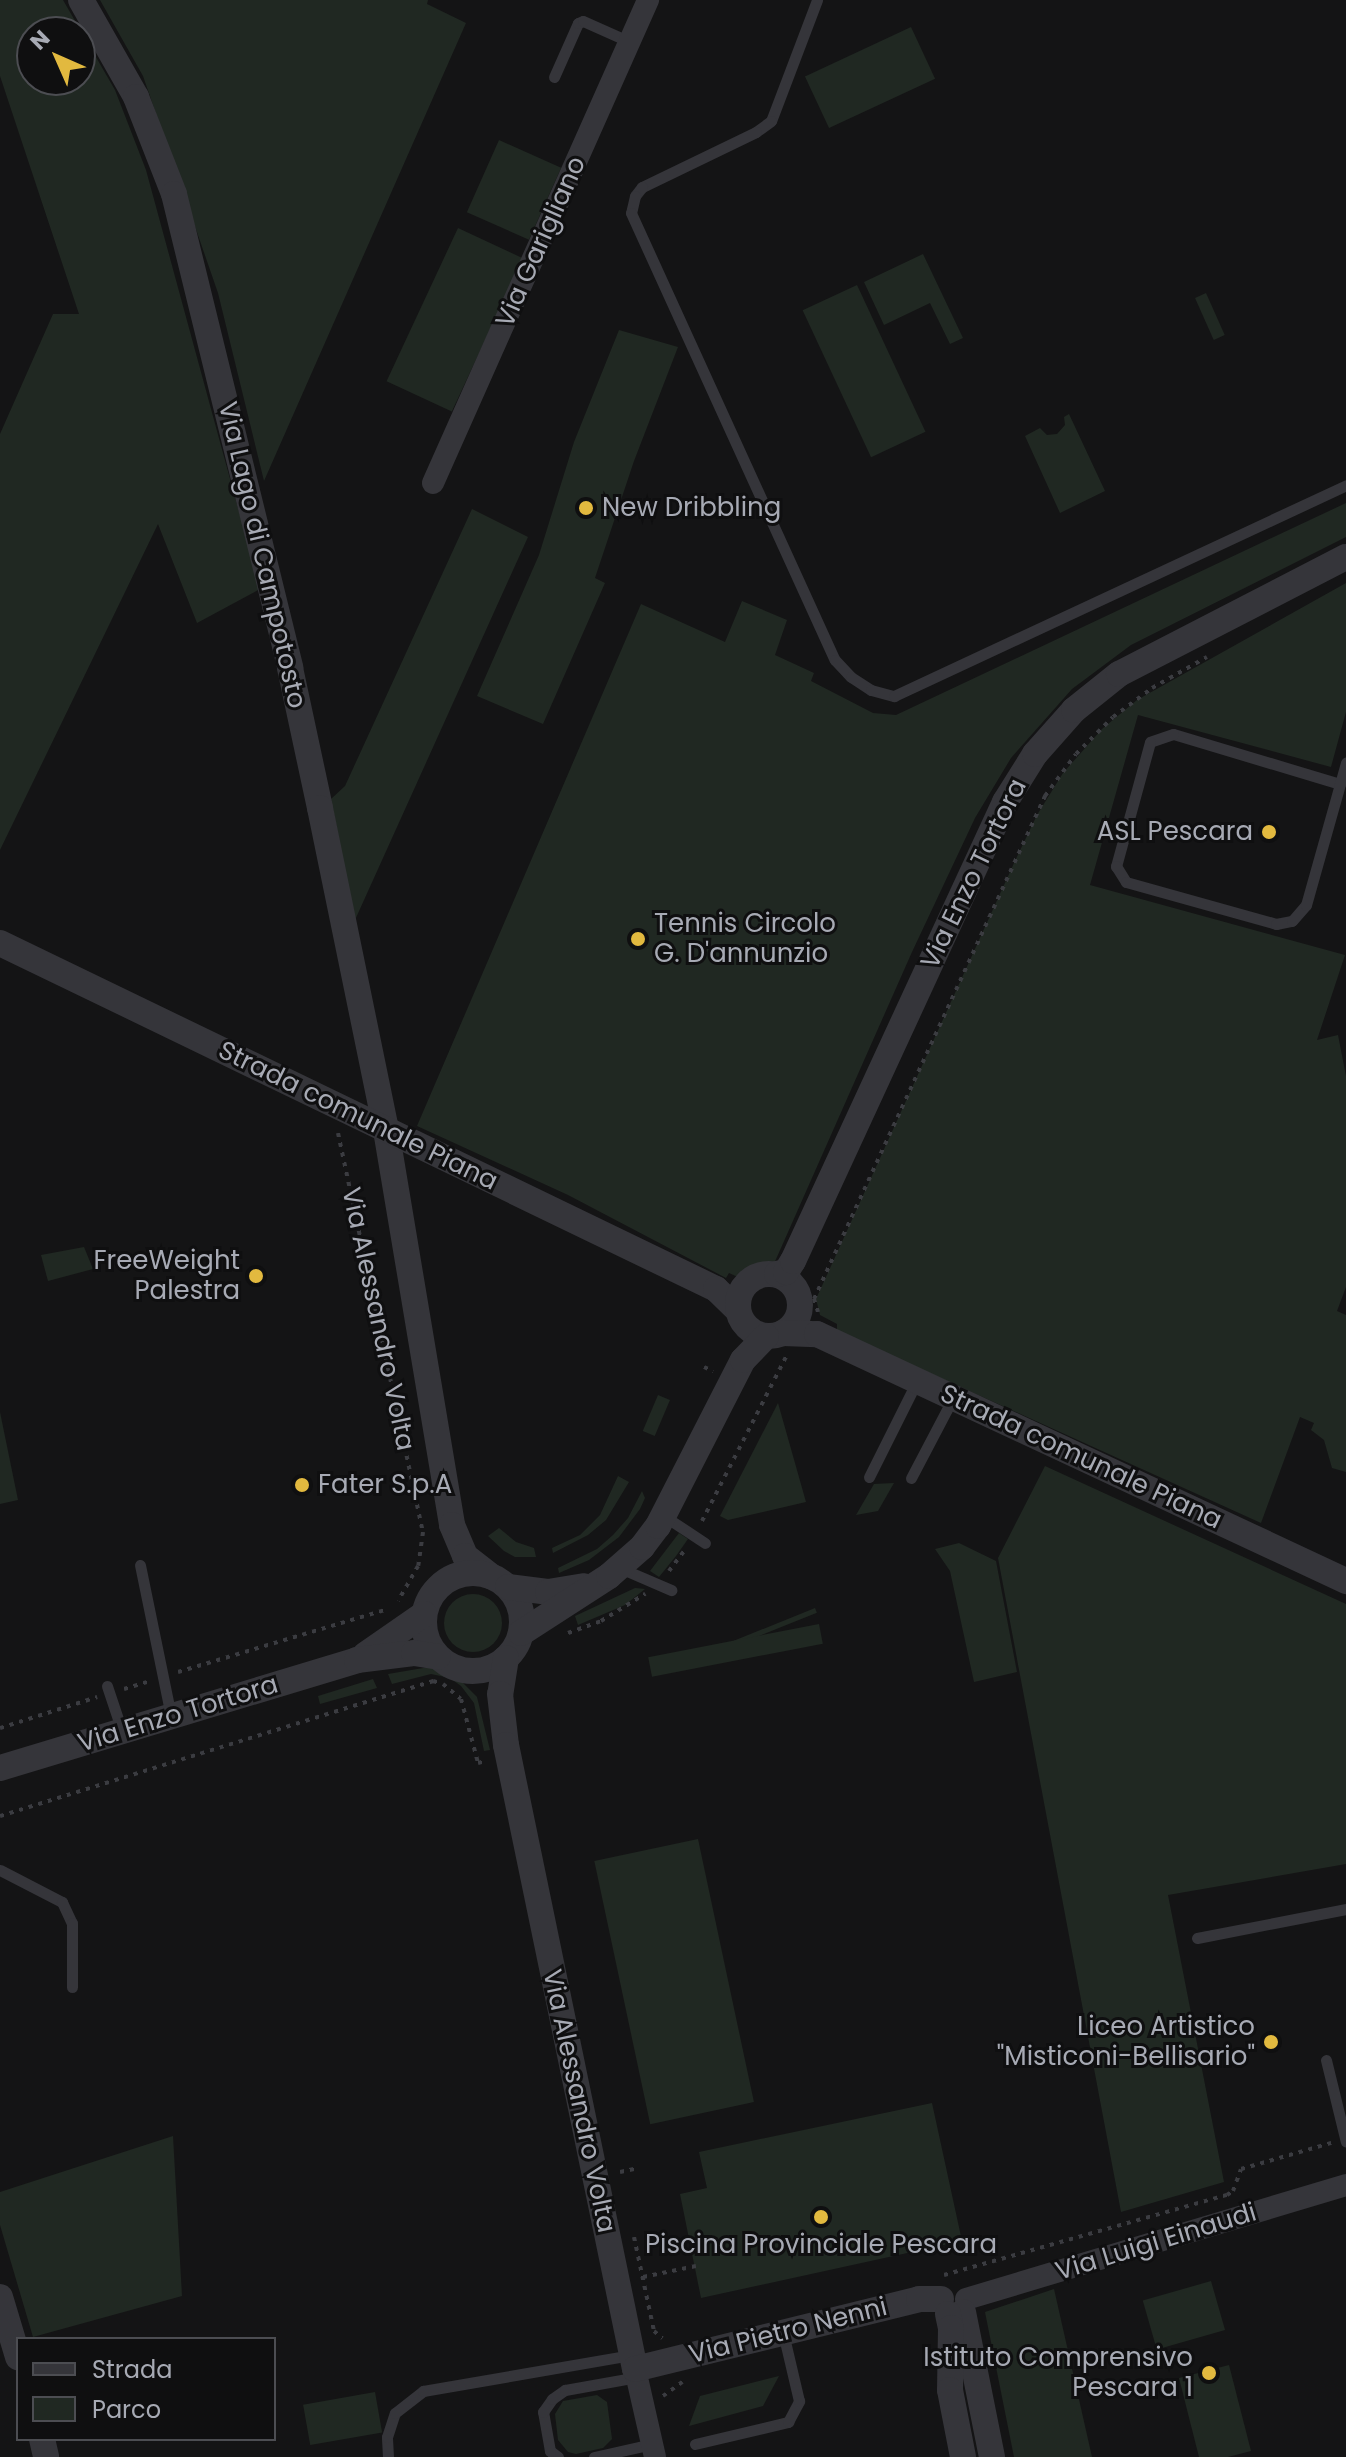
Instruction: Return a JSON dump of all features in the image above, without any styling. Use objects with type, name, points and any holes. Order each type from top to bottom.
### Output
[{"type":"street","name":"Via Lago di Campotosto","points":[[81,0],[136,97],[174,194],[290,668],[386,1130]]},
{"type":"street","name":"Via Garigliano","points":[[433,483],[648,0]]},
{"type":"street","name":"Via Enzo Tortora","points":[[786,1281],[788,1270],[1005,802],[1035,754],[1074,710],[1119,674],[1346,557]]},
{"type":"street","name":"Strada comunale Piana","points":[[0,943],[776,1319],[953,1397],[1346,1580]]},
{"type":"street","name":"Via Alessandro Volta","points":[[386,1130],[452,1525],[465,1556],[499,1581]]},
{"type":"street","points":[[596,1582],[548,1592],[465,1573],[441,1584],[424,1614],[429,1645],[449,1663],[485,1669],[506,1658],[521,1633],[619,1568],[642,1547],[664,1516],[743,1360],[776,1319],[801,1300],[786,1281],[755,1277],[776,1319]]},
{"type":"street","name":"Via Alessandro Volta","points":[[441,1584],[452,1525]]},
{"type":"street","points":[[499,1581],[522,1617],[521,1633]]},
{"type":"street","name":"Via Enzo Tortora","points":[[357,1660],[424,1614]]},
{"type":"street","name":"Via Enzo Tortora","points":[[0,1768],[357,1660],[414,1653],[449,1663]]},
{"type":"street","name":"Via Alessandro Volta","points":[[498,1753],[500,1694],[506,1658]]},
{"type":"street","name":"Via Alessandro Volta","points":[[449,1663],[483,1695],[654,2451]]},
{"type":"street","name":"Via Luigi Einaudi","points":[[951,2300],[1346,2185]]},
{"type":"street","points":[[0,2297],[16,2350]]},
{"type":"street","name":"Via Pietro Nenni","points":[[635,2367],[919,2299],[951,2300]]},
{"type":"street","points":[[951,2300],[950,2390],[963,2457]]},
{"type":"street","points":[[951,2300],[992,2457]]},
{"type":"lane","points":[[817,0],[771,121],[756,132],[642,187],[635,196],[631,213],[835,660],[851,677],[871,690],[894,696],[1346,485]]},
{"type":"lane","points":[[554,77],[578,23],[583,21],[630,42]]},
{"type":"lane","points":[[1340,784],[1173,734],[1150,742],[1116,866],[1126,882],[1276,924],[1292,921],[1306,905],[1346,763]]},
{"type":"lane","points":[[869,1477],[918,1381]]},
{"type":"lane","points":[[911,1478],[953,1397]]},
{"type":"lane","points":[[664,1516],[705,1543]]},
{"type":"lane","points":[[140,1565],[171,1716]]},
{"type":"lane","points":[[619,1568],[671,1590]]},
{"type":"lane","points":[[108,1690],[122,1731]]},
{"type":"lane","points":[[0,1870],[62,1902],[72,1923],[72,1987]]},
{"type":"lane","points":[[1197,1938],[1346,1909]]},
{"type":"lane","points":[[1326,2060],[1346,2141]]},
{"type":"lane","points":[[695,2444],[788,2422],[799,2401],[783,2332]]},
{"type":"lane","points":[[388,2457],[387,2437],[395,2413],[423,2391],[635,2367]]},
{"type":"lane","points":[[558,2457],[550,2451],[543,2412],[552,2399],[565,2390],[635,2367]]},
{"type":"lane","points":[[594,2457],[654,2451]]},
{"type":"path","points":[[776,1319],[814,1299],[1045,796],[1076,754],[1113,717],[1152,688],[1213,654]]},
{"type":"path","name":"Via Alessandro Volta","points":[[163,1677],[388,1609],[400,1599],[423,1550],[423,1532],[337,1125],[352,1113]]},
{"type":"path","points":[[0,1728],[108,1690],[163,1677]]},
{"type":"path","points":[[0,1816],[433,1681],[453,1690],[461,1699],[478,1763],[498,1753]]},
{"type":"path","points":[[951,2300],[1227,2195],[1233,2191],[1241,2169],[1346,2141]]},
{"type":"path","points":[[620,2172],[639,2168]]},
{"type":"path","points":[[617,2282],[696,2266]]},
{"type":"green space","points":[[0,0],[63,0],[72,16],[16,16],[16,96],[96,96],[96,57],[115,90],[146,170],[260,589],[197,623],[158,524],[0,850],[0,434],[53,314],[79,314],[0,76]]},
{"type":"green space","points":[[100,0],[428,0],[427,4],[466,23],[264,481],[218,293],[143,76]]},
{"type":"green space","points":[[911,27],[935,79],[829,128],[805,76]]},
{"type":"green space","points":[[499,140],[561,168],[529,240],[467,212]]},
{"type":"green space","points":[[458,228],[523,258],[452,412],[387,381]]},
{"type":"green space","points":[[923,254],[963,338],[950,344],[930,303],[884,325],[864,282]]},
{"type":"green space","points":[[857,285],[925,432],[871,457],[803,310]]},
{"type":"green space","points":[[1206,293],[1225,335],[1214,340],[1195,298]]},
{"type":"green space","name":"New Dribbling","points":[[619,330],[678,347],[634,461],[595,578],[605,583],[543,724],[477,696],[539,555],[574,442]]},
{"type":"green space","points":[[1069,414],[1105,491],[1060,513],[1025,436],[1040,428],[1047,435],[1057,434],[1065,425],[1064,417]]},
{"type":"green space","points":[[1346,503],[1346,537],[1131,645],[1072,689],[1011,758],[975,818],[912,952],[773,1266],[752,1270],[740,1278],[729,1273],[726,1278],[568,1195],[417,1126],[641,604],[725,642],[742,601],[787,620],[775,655],[814,673],[811,681],[873,713],[896,715]]},
{"type":"green space","points":[[472,509],[528,537],[355,920],[331,799],[345,786]]},
{"type":"green space","points":[[1346,583],[1346,712],[1331,767],[1138,715],[1090,885],[1345,955],[1317,1040],[1338,1035],[1346,1076],[1346,1287],[1337,1311],[1346,1315],[1346,1472],[1332,1468],[1324,1440],[1311,1430],[1314,1423],[1300,1417],[1261,1523],[837,1331],[837,1324],[820,1315],[816,1299],[1014,863],[1037,815],[1063,773],[1102,729],[1137,700]]},
{"type":"green space","points":[[84,1247],[93,1269],[48,1281],[41,1255]]},
{"type":"green space","points":[[658,1395],[670,1400],[655,1436],[643,1431]]},
{"type":"green space","points":[[778,1403],[806,1502],[728,1520],[720,1516]]},
{"type":"green space","points":[[0,1412],[18,1500],[0,1504]]},
{"type":"green space","points":[[1045,1466],[1346,1604],[1346,1864],[1168,1895],[1224,2182],[1121,2212],[998,1558]]},
{"type":"green space","points":[[618,1476],[629,1482],[606,1520],[588,1535],[553,1553],[552,1548],[580,1535],[600,1515]]},
{"type":"green space","points":[[894,1483],[878,1511],[856,1515],[874,1484]]},
{"type":"green space","points":[[642,1491],[645,1498],[640,1509],[619,1537],[589,1560],[559,1573],[558,1568],[597,1549],[613,1535],[628,1518]]},
{"type":"green space","points":[[499,1528],[516,1542],[534,1548],[536,1557],[515,1557],[504,1551],[488,1536]]},
{"type":"green space","points":[[679,1533],[688,1539],[659,1577],[650,1571]]},
{"type":"green space","points":[[959,1543],[996,1561],[1017,1672],[974,1682],[950,1571],[935,1549]]},
{"type":"green space","points":[[635,1588],[645,1589],[625,1605],[578,1625],[575,1616]]},
{"type":"green space","points":[[473,1594],[484,1596],[493,1603],[500,1612],[500,1634],[493,1643],[484,1650],[473,1652],[462,1650],[453,1643],[446,1634],[444,1623],[446,1612],[453,1603],[462,1596]]},
{"type":"green space","points":[[815,1608],[817,1613],[689,1664],[687,1660]]},
{"type":"green space","points":[[819,1624],[823,1644],[652,1677],[648,1657]]},
{"type":"green space","points":[[435,1666],[454,1674],[477,1697],[490,1750],[484,1751],[474,1703],[461,1686],[450,1678],[431,1674],[392,1684],[388,1674]]},
{"type":"green space","points":[[373,1679],[377,1688],[320,1704],[318,1696]]},
{"type":"green space","points":[[698,1839],[754,2102],[650,2124],[594,1861]]},
{"type":"green space","name":"Piscina Provinciale Pescara","points":[[932,2103],[962,2241],[701,2298],[680,2194],[707,2188],[699,2152]]},
{"type":"green space","points":[[173,2136],[182,2296],[33,2337],[0,2225],[0,2192]]},
{"type":"green space","points":[[1211,2281],[1225,2330],[1157,2350],[1143,2301]]},
{"type":"green space","points":[[1054,2289],[1092,2457],[1014,2457],[985,2312]]},
{"type":"green space","points":[[1229,2365],[1251,2451],[1228,2457],[1199,2457],[1179,2378]]},
{"type":"green space","points":[[779,2376],[763,2406],[689,2426],[700,2396]]},
{"type":"green space","points":[[375,2392],[382,2432],[310,2445],[303,2405]]},
{"type":"green space","points":[[597,2395],[607,2402],[612,2439],[603,2448],[576,2454],[568,2452],[558,2440],[555,2414],[563,2401]]},
{"type":"place","name":"New Dribbling","points":[[586,508]]},
{"type":"place","name":"ASL Pescara","points":[[1269,832]]},
{"type":"place","name":"Tennis Circolo G. D'annunzio","points":[[638,939]]},
{"type":"place","name":"FreeWeight Palestra","points":[[256,1276]]},
{"type":"place","name":"Fater S.p.A","points":[[302,1485]]},
{"type":"place","name":"Liceo Artistico \"Misticoni-Bellisario\"","points":[[1271,2042]]},
{"type":"place","name":"Piscina Provinciale Pescara","points":[[821,2217]]},
{"type":"place","name":"Istituto Comprensivo Pescara 1","points":[[1209,2373]]}]
